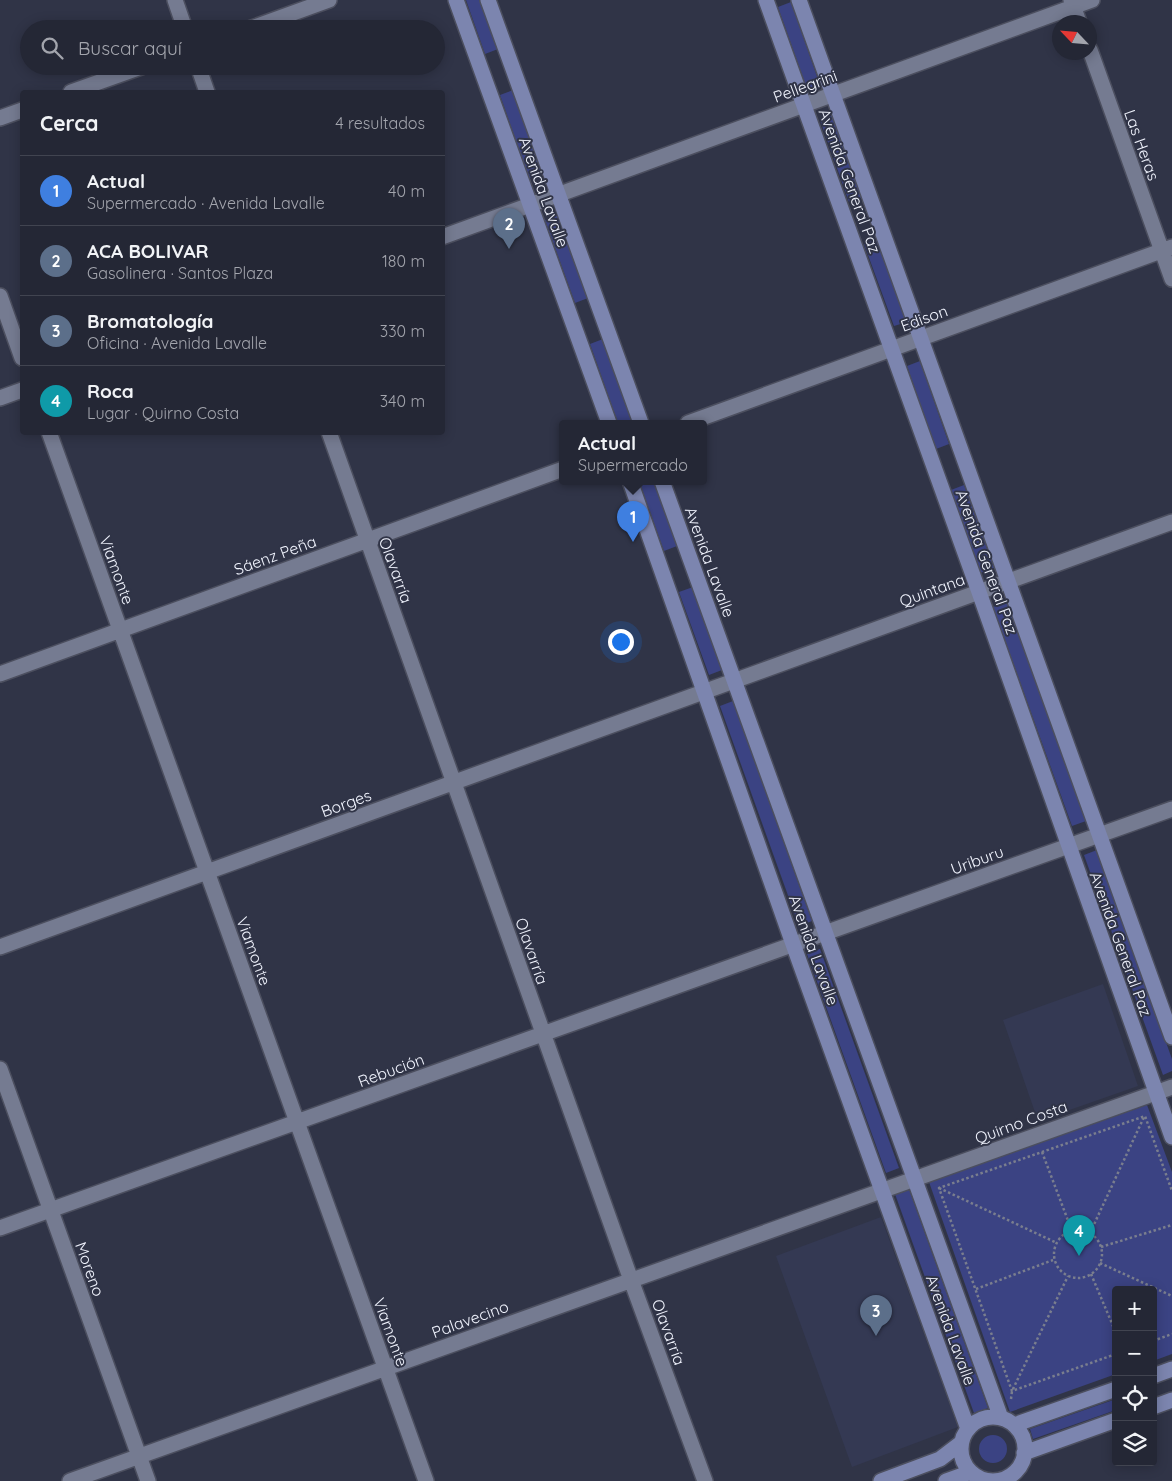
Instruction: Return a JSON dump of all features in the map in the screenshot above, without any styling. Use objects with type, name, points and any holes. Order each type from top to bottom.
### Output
[{"type":"main road","name":"Avenida Lavalle","points":[[456,0],[609,420]]},
{"type":"main road","name":"Avenida Lavalle","points":[[488,0],[640,420]]},
{"type":"main road","name":"Avenida General Paz","points":[[766,0],[979,592],[1172,1137]]},
{"type":"main road","name":"Avenida General Paz","points":[[799,0],[1172,1037]]},
{"type":"main road","name":"Avenida Lavalle","points":[[631,485],[793,944],[968,1429]]},
{"type":"main road","name":"Avenida Lavalle","points":[[663,485],[914,1179],[1007,1421]]},
{"type":"main road","points":[[1157,1375],[1172,1369]]},
{"type":"main road","points":[[881,1481],[940,1459],[961,1443],[968,1429],[982,1418],[1007,1421],[1112,1390]]},
{"type":"main road","points":[[1157,1406],[1172,1400]]},
{"type":"main road","points":[[1007,1421],[1024,1442],[1022,1467]]},
{"type":"main road","points":[[961,1443],[963,1461],[971,1472],[987,1481],[1006,1478],[1022,1467],[1114,1421]]},
{"type":"main road","points":[[946,1481],[971,1472]]},
{"type":"street","points":[[175,0],[182,20]]},
{"type":"street","points":[[273,20],[329,0]]},
{"type":"street","name":"Pellegrini","points":[[445,236],[805,105],[1073,3],[1092,0]]},
{"type":"street","points":[[1073,3],[1077,15]]},
{"type":"street","name":"Las Heras","points":[[1094,60],[1167,248],[1172,279]]},
{"type":"street","points":[[77,90],[119,75]]},
{"type":"street","points":[[201,75],[207,90]]},
{"type":"street","points":[[0,118],[20,111]]},
{"type":"street","name":"Edison","points":[[696,420],[1167,248]]},
{"type":"street","points":[[0,296],[20,352]]},
{"type":"street","points":[[0,398],[20,391]]},
{"type":"street","name":"Viamonte","points":[[50,435],[426,1481]]},
{"type":"street","name":"Olavarría","points":[[330,435],[631,1280],[706,1481]]},
{"type":"street","name":"Sáenz Peña","points":[[0,674],[559,470]]},
{"type":"street","name":"Quintana","points":[[704,693],[734,680],[1172,522]]},
{"type":"street","name":"Borges","points":[[0,947],[704,693]]},
{"type":"street","name":"Uriburu","points":[[793,944],[1172,809]]},
{"type":"street","name":"Rebución","points":[[0,1228],[793,944]]},
{"type":"street","name":"Moreno","points":[[0,1069],[148,1481]]},
{"type":"street","name":"Quirno Costa","points":[[882,1190],[1172,1087]]},
{"type":"street","name":"Palavecino","points":[[70,1481],[882,1190]]},
{"type":"path","points":[[1090,1233],[1156,1092]]},
{"type":"path","points":[[939,1188],[1145,1116]]},
{"type":"path","points":[[1145,1116],[1172,1191]]},
{"type":"path","points":[[1042,1152],[1072,1231]]},
{"type":"path","points":[[914,1179],[939,1188],[1057,1243]]},
{"type":"path","points":[[939,1188],[1012,1391]]},
{"type":"path","points":[[1101,1248],[1172,1225]]},
{"type":"path","points":[[1072,1231],[1090,1233],[1096,1238],[1101,1248],[1100,1263],[1091,1274],[1084,1278],[1068,1276],[1061,1272],[1053,1260],[1057,1243],[1062,1236],[1072,1231]]},
{"type":"path","points":[[976,1289],[1053,1260]]},
{"type":"path","points":[[1100,1263],[1172,1296]]},
{"type":"path","points":[[1091,1274],[1115,1331]]},
{"type":"path","points":[[1007,1421],[1012,1391],[1068,1276]]},
{"type":"path","points":[[1157,1340],[1172,1334]]},
{"type":"path","points":[[1012,1391],[1112,1355]]},
{"type":"shaded area","points":[[466,0],[481,0],[498,49],[485,54]]},
{"type":"shaded area","points":[[791,2],[820,85],[807,89],[778,7]]},
{"type":"shaded area","points":[[513,90],[543,173],[529,178],[500,95]]},
{"type":"shaded area","points":[[833,115],[862,198],[849,202],[820,120]]},
{"type":"shaded area","points":[[558,215],[588,298],[575,303],[545,220]]},
{"type":"shaded area","points":[[878,239],[907,322],[894,326],[864,244]]},
{"type":"shaded area","points":[[603,339],[631,420],[617,420],[590,344]]},
{"type":"shaded area","points":[[920,361],[949,444],[936,449],[907,366]]},
{"type":"shaded area","points":[[640,485],[655,485],[677,546],[664,551]]},
{"type":"shaded area","points":[[964,485],[994,568],[980,573],[951,490]]},
{"type":"shaded area","points":[[693,587],[722,670],[709,675],[679,592]]},
{"type":"shaded area","points":[[1007,602],[1086,821],[1072,826],[993,607]]},
{"type":"shaded area","points":[[733,701],[812,921],[799,926],[720,706]]},
{"type":"shaded area","points":[[1097,850],[1172,1059],[1172,1071],[1163,1075],[1084,855]]},
{"type":"shaded area","points":[[820,949],[899,1168],[886,1173],[807,954]]},
{"type":"shaded area","points":[[1103,984],[1138,1086],[1038,1121],[1003,1020]]},
{"type":"shaded area","points":[[1147,1105],[1172,1172],[1172,1354],[1157,1360],[1157,1286],[1112,1286],[1112,1375],[1010,1412],[929,1182]]},
{"type":"shaded area","points":[[909,1189],[988,1408],[974,1413],[895,1194]]},
{"type":"shaded area","points":[[881,1217],[958,1427],[852,1467],[776,1256]]},
{"type":"shaded area","points":[[1112,1400],[1112,1411],[1033,1439],[1030,1429]]},
{"type":"shaded area","points":[[993,1435],[1003,1439],[1007,1449],[1003,1459],[993,1463],[983,1459],[979,1449],[983,1439]]},
{"type":"place","name":"ACA BOLIVAR","points":[[509,249]]},
{"type":"place","name":"Actual","points":[[633,542]]},
{"type":"place","name":"Roca","points":[[1079,1256]]},
{"type":"place","name":"Bromatología","points":[[876,1336]]}]
